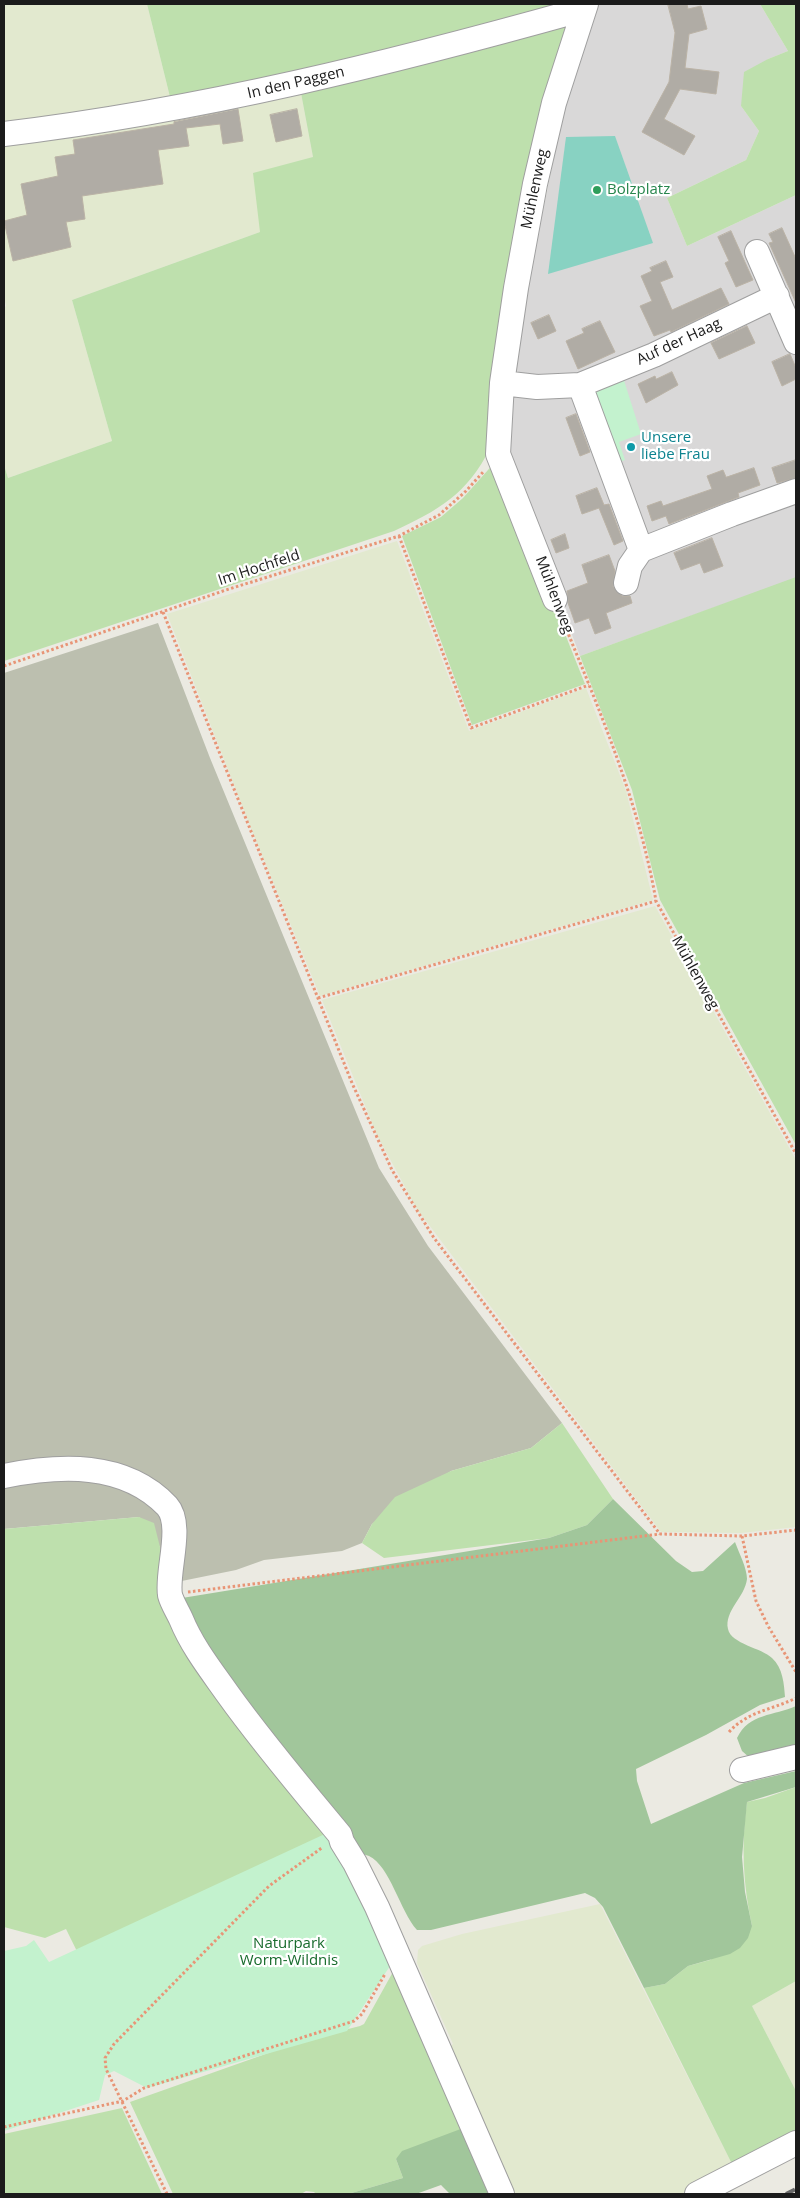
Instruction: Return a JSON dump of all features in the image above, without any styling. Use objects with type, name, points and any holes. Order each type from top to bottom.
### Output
[{"type":"street","name":"In den Paggen","points":[[4,134],[80,125],[277,89],[468,41],[585,6]]},
{"type":"street","name":"Mühlenweg","points":[[555,599],[498,454],[502,383],[516,288],[535,184],[554,103],[585,6]]},
{"type":"street","points":[[757,252],[796,342]]},
{"type":"street","name":"Auf der Haag","points":[[502,383],[537,387],[580,385],[654,355],[776,296]]},
{"type":"street","points":[[580,385],[641,550]]},
{"type":"street","points":[[626,582],[630,566],[641,550],[796,491]]},
{"type":"street","points":[[4,1476],[35,1470],[61,1468],[116,1474],[144,1486],[168,1508],[174,1530],[170,1595],[185,1628],[206,1663],[243,1714],[340,1835],[377,1907],[502,2194]]},
{"type":"street","points":[[742,1770],[796,1757]]},
{"type":"street","points":[[697,2194],[796,2143]]},
{"type":"path","name":"Im Hochfeld","points":[[4,666],[163,612],[399,536],[439,515],[466,492],[498,454]]},
{"type":"path","points":[[399,536],[470,728],[589,685]]},
{"type":"path","name":"Mühlenweg","points":[[555,599],[630,792],[649,858],[656,901],[796,1154]]},
{"type":"path","points":[[163,612],[318,998],[392,1170],[434,1238],[660,1534]]},
{"type":"path","points":[[318,998],[656,901]]},
{"type":"path","points":[[170,1595],[660,1534],[742,1536],[796,1530]]},
{"type":"path","points":[[742,1536],[756,1601],[768,1626],[796,1672]]},
{"type":"path","points":[[729,1732],[738,1722],[750,1715],[796,1698]]},
{"type":"path","points":[[167,2194],[106,2069],[105,2058],[114,2044],[269,1886],[340,1835]]},
{"type":"path","points":[[4,2128],[122,2101],[144,2088],[354,2021],[362,2014],[396,1954]]},
{"type":"shaded area","points":[[4,4],[147,4],[171,101],[4,127]]},
{"type":"shaded area","points":[[593,4],[760,4],[788,51],[768,59],[741,106],[759,131],[746,160],[667,198],[687,246],[796,195],[796,578],[580,656],[502,449],[520,320],[573,67]]},
{"type":"shaded area","points":[[301,93],[313,157],[260,232],[72,300],[112,441],[8,478],[4,465],[4,308],[6,306],[4,296],[4,140]]},
{"type":"shaded area","name":"Bolzplatz","points":[[615,136],[653,243],[548,274],[566,137]]},
{"type":"shaded area","points":[[397,541],[469,731],[586,688],[626,791],[653,900],[320,996],[251,828],[167,614]]},
{"type":"shaded area","points":[[158,623],[210,758],[379,1168],[428,1246],[562,1423],[531,1448],[451,1471],[372,1524],[362,1543],[342,1551],[264,1560],[236,1570],[162,1585],[160,1547],[139,1517],[4,1529],[4,673]]},
{"type":"shaded area","points":[[655,906],[796,1160],[796,1527],[741,1533],[661,1532],[417,1209],[377,1135],[322,1000]]},
{"type":"shaded area","points":[[600,1904],[734,2168],[681,2194],[509,2194],[445,2050],[453,2044],[417,1963],[418,1950],[422,1946],[462,1934]]},
{"type":"shaded area","points":[[796,1981],[796,2091],[752,2006]]},
{"type":"green space","points":[[147,4],[572,4],[171,101]]},
{"type":"green space","points":[[760,4],[796,4],[796,195],[687,246],[667,198],[746,160],[759,131],[741,106],[744,72],[788,51]]},
{"type":"green space","points":[[572,23],[490,448],[472,478],[450,499],[437,508],[394,531],[4,661],[4,465],[8,478],[112,441],[72,300],[260,232],[253,173],[313,157],[301,93]]},
{"type":"green space","points":[[621,371],[641,434],[619,442],[625,460],[614,464],[585,386]]},
{"type":"green space","points":[[496,461],[585,684],[472,725],[402,536],[441,517],[463,498]]},
{"type":"green space","points":[[796,577],[796,1145],[660,900],[632,790],[580,656]]},
{"type":"green space","points":[[562,1423],[613,1499],[587,1525],[549,1538],[384,1558],[362,1543],[372,1524],[395,1497],[451,1471],[531,1448]]},
{"type":"green space","points":[[613,1499],[676,1561],[692,1572],[703,1571],[735,1542],[747,1579],[743,1592],[729,1616],[728,1629],[735,1638],[767,1654],[776,1662],[781,1671],[784,1687],[785,1697],[760,1705],[706,1735],[636,1769],[637,1781],[651,1824],[744,1783],[796,1771],[796,1787],[747,1802],[742,1857],[745,1892],[752,1926],[748,1938],[740,1948],[730,1954],[688,1966],[665,1984],[644,1988],[603,1907],[595,1898],[585,1893],[431,1930],[417,1930],[405,1912],[383,1869],[369,1856],[353,1853],[227,1686],[182,1598],[549,1538],[587,1525]]},
{"type":"green space","points":[[139,1517],[154,1523],[160,1547],[162,1585],[335,1844],[135,2069],[66,1929],[45,1938],[4,1927],[4,1529]]},
{"type":"green space","points":[[796,1706],[796,1749],[750,1758],[742,1751],[737,1738],[748,1724],[763,1716]]},
{"type":"green space","points":[[796,1787],[796,1981],[752,2006],[796,2091],[796,2134],[734,2168],[644,1988],[665,1984],[688,1966],[710,1960],[752,1926],[744,1864],[747,1802]]},
{"type":"green space","name":"Naturpark Worm-Wildnis","points":[[327,1833],[394,1960],[347,2031],[147,2088],[114,2071],[105,2075],[99,2100],[4,2131],[4,1951],[26,1946],[34,1940],[49,1962]]},
{"type":"green space","points":[[394,1970],[466,2127],[396,2159],[403,2178],[348,2194],[316,2194],[306,2191],[301,2194],[173,2194],[130,2102],[305,2040],[364,2024]]},
{"type":"green space","points":[[122,2108],[162,2194],[4,2194],[4,2134]]},
{"type":"green space","points":[[466,2127],[496,2194],[450,2194],[441,2185],[416,2194],[348,2194],[403,2178],[396,2159],[402,2151]]},
{"type":"building","points":[[668,4],[687,4],[688,9],[701,6],[707,29],[689,34],[685,68],[719,72],[716,94],[680,89],[664,119],[695,136],[684,155],[642,132],[669,82],[675,33]]},
{"type":"building","points":[[238,109],[243,141],[223,144],[220,124],[186,128],[189,146],[158,150],[163,184],[82,196],[85,219],[66,222],[71,247],[13,261],[4,221],[27,215],[21,184],[58,176],[55,157],[75,154],[73,140],[174,124],[174,122]]},
{"type":"building","points":[[297,109],[302,136],[276,142],[270,115]]},
{"type":"building","points":[[782,228],[796,259],[796,303],[769,243],[773,242],[769,234]]},
{"type":"building","points":[[731,231],[753,280],[736,287],[725,263],[729,261],[718,237]]},
{"type":"building","points":[[666,261],[673,277],[660,282],[672,310],[721,288],[729,304],[671,332],[670,330],[654,336],[640,306],[652,301],[641,276],[652,271],[650,268]]},
{"type":"building","points":[[549,315],[556,331],[538,339],[531,323]]},
{"type":"building","points":[[600,321],[615,352],[578,369],[566,341],[584,333],[582,329]]},
{"type":"building","points":[[747,326],[755,343],[719,359],[711,343]]},
{"type":"building","points":[[790,354],[796,368],[796,379],[782,386],[772,362]]},
{"type":"building","points":[[672,372],[678,385],[646,403],[638,384],[655,376],[656,379]]},
{"type":"building","points":[[576,414],[590,452],[580,456],[566,418]]},
{"type":"building","points":[[796,460],[796,478],[777,483],[772,468]]},
{"type":"building","points":[[754,468],[760,485],[738,493],[739,497],[669,524],[666,516],[652,521],[647,506],[661,501],[663,506],[712,489],[707,476],[723,470],[726,477]]},
{"type":"building","points":[[597,488],[604,505],[609,504],[623,541],[614,545],[599,508],[582,514],[576,496]]},
{"type":"building","points":[[565,534],[569,548],[556,553],[551,540]]},
{"type":"building","points":[[712,538],[723,566],[704,573],[700,563],[681,570],[674,553]]},
{"type":"building","points":[[609,555],[615,571],[613,587],[622,596],[630,596],[632,603],[606,613],[611,628],[595,634],[589,618],[575,623],[568,603],[567,591],[588,583],[582,565]]},
{"type":"railway","points":[[786,2194],[796,2189]]},
{"type":"place","name":"Bolzplatz","points":[[597,190]]},
{"type":"place","name":"Unsere liebe Frau","points":[[631,447]]}]
